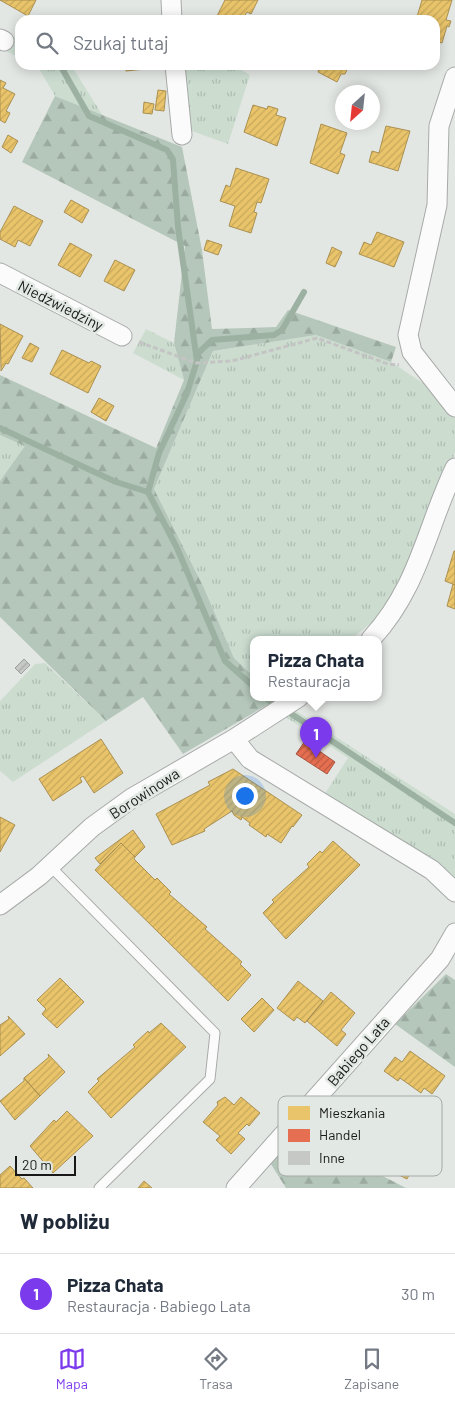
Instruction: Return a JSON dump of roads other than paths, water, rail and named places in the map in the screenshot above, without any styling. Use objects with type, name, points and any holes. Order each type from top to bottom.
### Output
[{"type":"street","points":[[171,0],[172,15]]},
{"type":"street","points":[[176,70],[182,135]]},
{"type":"street","points":[[455,77],[439,126],[437,205],[408,335],[412,352],[455,407]]},
{"type":"street","name":"Niedźwiedziny","points":[[0,273],[122,336]]},
{"type":"street","points":[[373,636],[397,607],[413,578],[455,468]]},
{"type":"street","name":"Borowinowa","points":[[0,905],[50,866],[92,828],[132,798],[234,739],[293,701]]},
{"type":"street","points":[[234,739],[250,759],[432,870],[455,892]]},
{"type":"street","name":"Babiego Lata","points":[[318,1096],[440,959],[455,933]]},
{"type":"street","name":"Babiego Lata","points":[[236,1188],[278,1141]]},
{"type":"lane","points":[[50,866],[215,1033],[210,1079],[99,1188]]},
{"type":"waterway","points":[[63,70],[89,116],[167,150],[173,160],[178,227],[197,361],[187,393],[159,453],[148,492],[177,548],[225,661],[250,683]]},
{"type":"waterway","points":[[196,355],[212,340],[274,335],[282,330],[304,292]]},
{"type":"waterway","points":[[0,428],[116,482],[148,492]]},
{"type":"waterway","points":[[290,713],[455,823]]},
{"type":"place","name":"Pizza Chata","points":[[316,758]]}]
